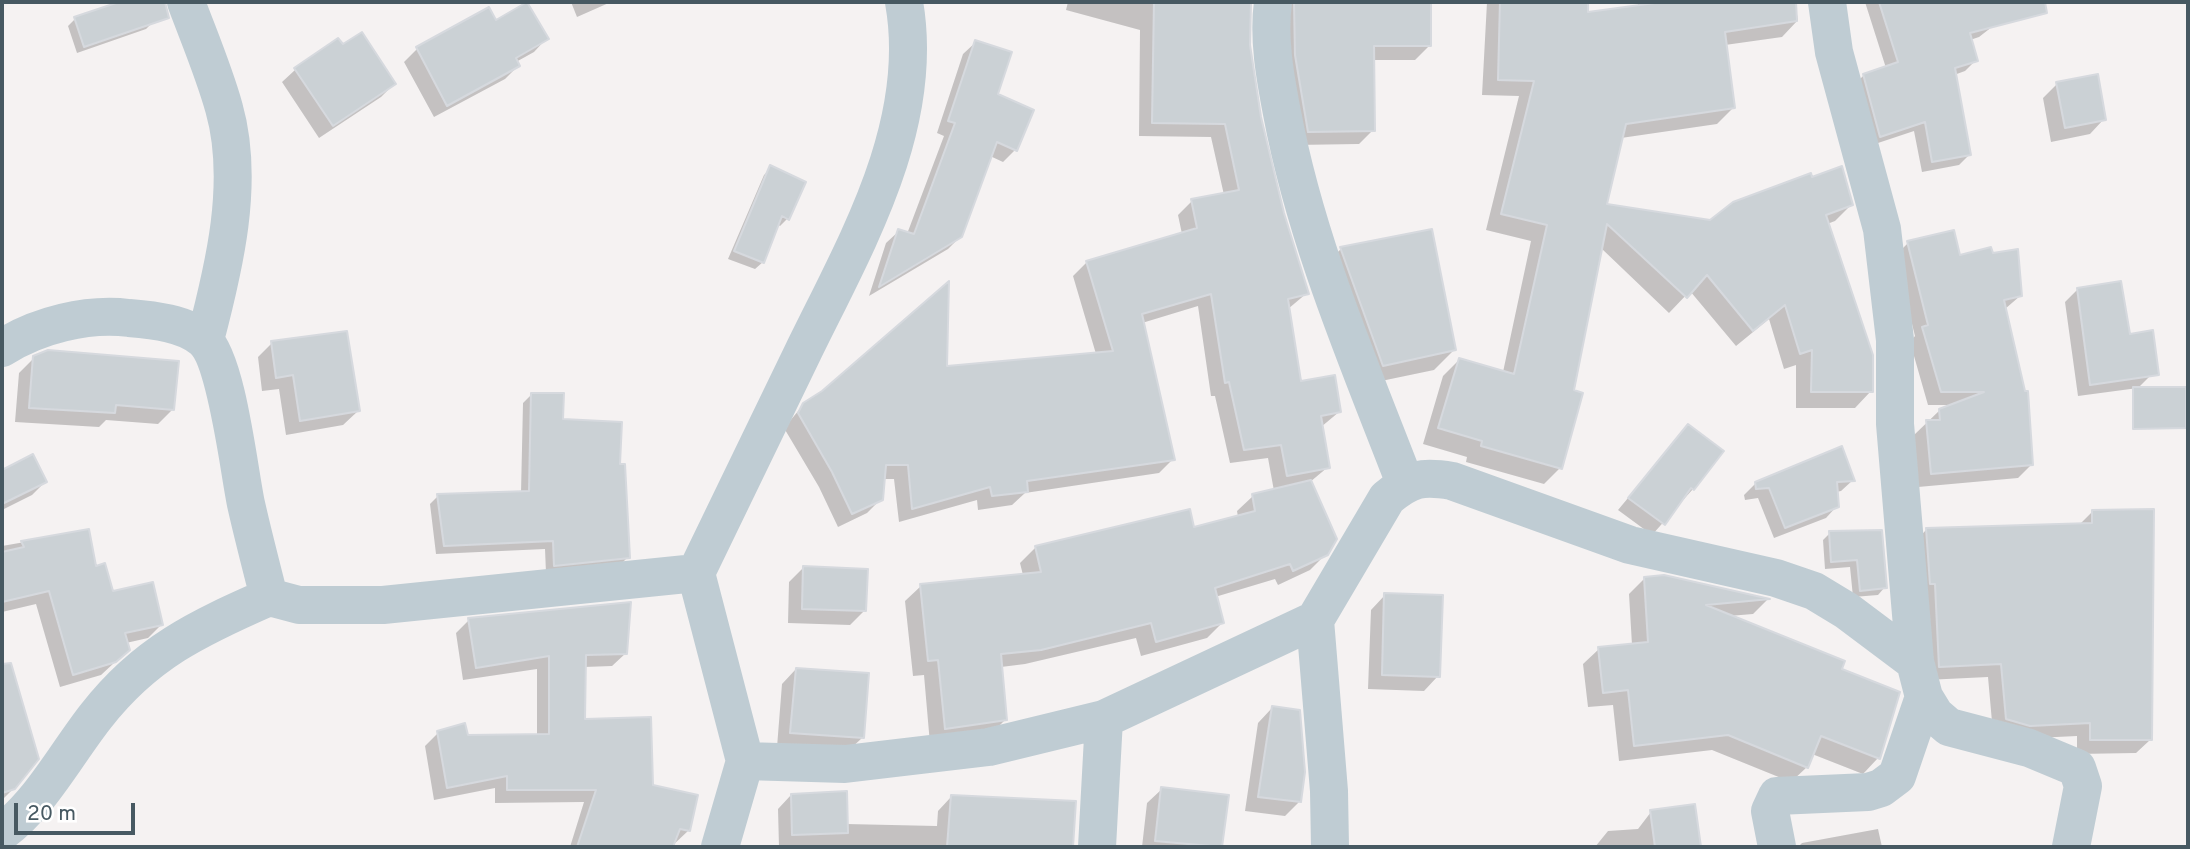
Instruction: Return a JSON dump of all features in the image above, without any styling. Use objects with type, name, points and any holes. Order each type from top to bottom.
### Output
[{"type":"street","points":[[186,2],[225,110],[233,190],[222,277],[205,340]]},
{"type":"street","points":[[720,847],[745,761],[696,573],[875,204],[905,96],[910,35],[904,2]]},
{"type":"street","points":[[1273,2],[1274,73],[1294,178],[1334,299],[1405,483]]},
{"type":"street","points":[[1777,847],[1770,811],[1777,796],[1868,792],[1881,788],[1897,776],[1919,679],[1895,424],[1895,340],[1882,229],[1834,52],[1827,2]]},
{"type":"street","points":[[2,348],[48,326],[110,316],[165,321],[205,340],[219,370],[232,421],[246,504],[269,597]]},
{"type":"street","points":[[745,761],[845,764],[989,747],[1104,719],[1315,620],[1387,498],[1405,483],[1429,477],[1452,481],[1630,545],[1776,578],[1814,591],[1847,611],[1919,679],[1935,715],[1949,727],[2029,748],[2077,768],[2083,786],[2071,847]]},
{"type":"street","points":[[2,832],[34,798],[98,713],[144,664],[195,629],[269,597],[299,605],[383,605],[696,573]]},
{"type":"street","points":[[1315,620],[1329,791],[1330,847]]},
{"type":"street","points":[[1097,847],[1104,719]]},
{"type":"building","points":[[119,2],[165,2],[169,18],[84,47],[74,17]]},
{"type":"building","points":[[527,2],[549,39],[516,58],[520,66],[447,106],[416,47],[489,7],[496,20]]},
{"type":"building","points":[[1154,2],[1251,2],[1250,45],[1261,117],[1284,213],[1309,294],[1288,299],[1301,381],[1335,375],[1341,412],[1321,416],[1330,468],[1287,476],[1281,445],[1244,450],[1229,382],[1225,383],[1211,294],[1142,314],[1175,460],[1027,481],[1028,492],[992,496],[990,487],[912,509],[908,465],[886,465],[883,500],[852,514],[832,472],[798,413],[803,403],[822,391],[949,281],[947,366],[1113,351],[1086,261],[1197,228],[1191,199],[1239,190],[1225,124],[1152,123]]},
{"type":"building","points":[[1294,2],[1431,2],[1431,46],[1374,46],[1375,131],[1308,132],[1295,55]]},
{"type":"building","points":[[1500,2],[1588,2],[1588,12],[1662,2],[1796,2],[1797,21],[1725,32],[1735,108],[1626,124],[1607,204],[1710,220],[1733,202],[1811,173],[1812,177],[1842,166],[1853,205],[1826,215],[1873,355],[1873,392],[1811,392],[1812,350],[1800,354],[1785,305],[1753,331],[1707,275],[1687,298],[1607,224],[1574,390],[1583,393],[1562,469],[1481,446],[1482,441],[1438,428],[1459,358],[1514,374],[1547,225],[1501,214],[1534,81],[1498,80]]},
{"type":"building","points":[[1879,2],[2045,2],[2047,13],[1970,33],[1978,61],[1955,68],[1971,155],[1932,162],[1925,122],[1880,137],[1863,74],[1898,62]]},
{"type":"building","points":[[362,32],[396,84],[333,126],[294,68],[338,38],[343,44]]},
{"type":"building","points":[[975,40],[1012,52],[998,94],[1034,110],[1017,151],[997,142],[962,237],[879,287],[898,229],[914,234],[955,123],[948,121]]},
{"type":"building","points":[[2098,74],[2106,120],[2065,128],[2056,82]]},
{"type":"building","points":[[770,165],[806,182],[789,220],[782,216],[764,263],[734,251]]},
{"type":"building","points":[[1432,229],[1456,350],[1383,366],[1340,247]]},
{"type":"building","points":[[1954,230],[1960,255],[1991,247],[1993,253],[2018,249],[2022,296],[2004,300],[2025,391],[2028,391],[2033,465],[1931,474],[1926,420],[1940,420],[1939,409],[1984,392],[1941,392],[1922,327],[1928,325],[1907,241]]},
{"type":"building","points":[[2121,281],[2130,334],[2153,330],[2159,375],[2090,385],[2077,288]]},
{"type":"building","points":[[347,331],[360,411],[300,421],[293,375],[276,378],[271,341]]},
{"type":"building","points":[[48,350],[179,361],[174,410],[116,405],[115,413],[29,408],[33,356]]},
{"type":"building","points":[[2133,387],[2186,387],[2186,428],[2133,429]]},
{"type":"building","points":[[531,393],[564,393],[563,419],[622,422],[620,464],[625,464],[630,558],[554,566],[553,541],[444,546],[437,494],[529,491]]},
{"type":"building","points":[[1688,424],[1724,451],[1694,490],[1691,488],[1665,525],[1628,498]]},
{"type":"building","points":[[1842,446],[1855,481],[1837,482],[1839,507],[1785,528],[1769,488],[1756,489],[1755,482]]},
{"type":"building","points":[[33,454],[47,482],[2,504],[2,470]]},
{"type":"building","points":[[1311,480],[1337,539],[1328,555],[1293,571],[1290,564],[1215,588],[1224,623],[1156,642],[1151,623],[1041,650],[1001,654],[1007,720],[945,729],[938,660],[928,661],[920,584],[1041,572],[1035,546],[1190,509],[1194,527],[1255,511],[1252,494]]},
{"type":"building","points":[[2154,509],[2152,740],[2090,740],[2090,723],[2030,726],[2006,719],[2001,664],[1939,667],[1935,584],[1930,584],[1926,528],[2092,523],[2092,510]]},
{"type":"building","points":[[89,529],[96,566],[105,563],[113,591],[153,582],[163,625],[125,633],[130,650],[116,662],[73,675],[49,591],[2,602],[2,552],[24,547],[21,541]]},
{"type":"building","points":[[1882,530],[1887,588],[1860,591],[1857,560],[1831,562],[1829,531]]},
{"type":"building","points":[[803,566],[868,569],[866,611],[802,609]]},
{"type":"building","points":[[1664,575],[1770,599],[1706,605],[1845,661],[1842,669],[1900,692],[1880,759],[1821,736],[1808,768],[1728,735],[1634,746],[1628,690],[1603,693],[1598,647],[1648,642],[1644,577]]},
{"type":"building","points":[[1384,593],[1443,595],[1440,677],[1382,675]]},
{"type":"building","points":[[631,602],[627,654],[586,655],[585,719],[651,717],[653,785],[698,795],[690,831],[680,829],[673,847],[577,847],[596,790],[507,790],[507,776],[447,788],[437,731],[465,723],[468,735],[549,734],[549,656],[476,668],[468,618]]},
{"type":"building","points":[[11,663],[39,759],[15,789],[2,793],[2,664]]},
{"type":"building","points":[[796,668],[869,673],[864,738],[790,733]]},
{"type":"building","points":[[1272,706],[1300,710],[1305,772],[1301,802],[1258,797]]},
{"type":"building","points":[[1161,787],[1229,795],[1222,847],[1155,841]]},
{"type":"building","points":[[847,791],[848,833],[792,835],[791,794]]},
{"type":"building","points":[[951,795],[1076,801],[1073,847],[947,847]]},
{"type":"building","points":[[1695,804],[1701,847],[1655,847],[1650,810]]}]
